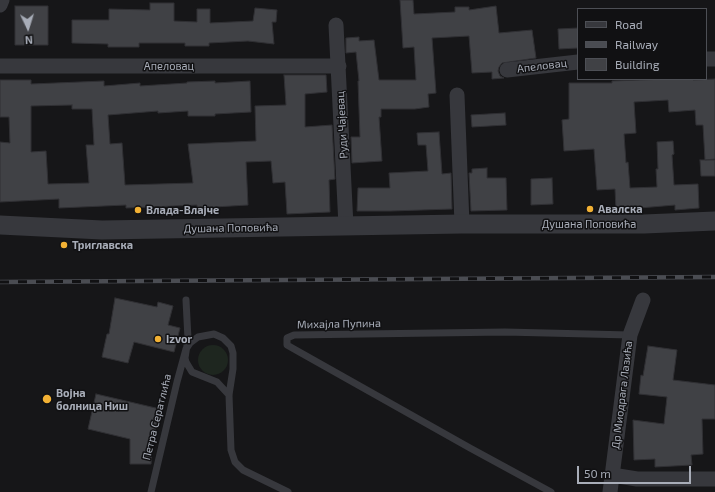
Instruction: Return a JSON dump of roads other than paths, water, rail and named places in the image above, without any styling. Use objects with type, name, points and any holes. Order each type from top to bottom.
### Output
[{"type":"street","points":[[0,5],[2,0]]},
{"type":"street","name":"Руди Чајевац","points":[[336,25],[346,226]]},
{"type":"street","name":"Апеловац","points":[[507,70],[577,62]]},
{"type":"street","name":"Апеловац","points":[[0,66],[339,66]]},
{"type":"street","points":[[457,95],[462,224]]},
{"type":"street","name":"Душана Поповића","points":[[0,225],[102,230],[462,224],[644,224],[715,221]]},
{"type":"street","name":"Др Миодрага Лазића","points":[[610,492],[630,335],[643,300]]},
{"type":"street","points":[[612,475],[637,478],[715,479]]},
{"type":"lane","points":[[186,300],[188,339],[185,358],[189,367],[192,372],[217,382],[229,394]]},
{"type":"lane","name":"Михајла Пупина","points":[[551,492],[290,347],[287,345],[287,338],[294,335],[505,332],[630,335]]},
{"type":"lane","points":[[187,347],[198,337],[209,334],[218,335],[227,342],[232,350],[234,361],[229,394],[231,450],[235,462],[243,470],[288,492]]},
{"type":"lane","name":"Петра Сератлића","points":[[151,492],[177,382],[187,347]]},
{"type":"railway","points":[[0,282],[715,277]]},
{"type":"place","name":"Авалска","points":[[590,209]]},
{"type":"place","name":"Влада-Влајче","points":[[138,210]]},
{"type":"place","name":"Триглавска","points":[[64,245]]},
{"type":"place","name":"Izvor","points":[[158,339]]},
{"type":"place","name":"Војна болница Ниш","points":[[47,399]]}]
